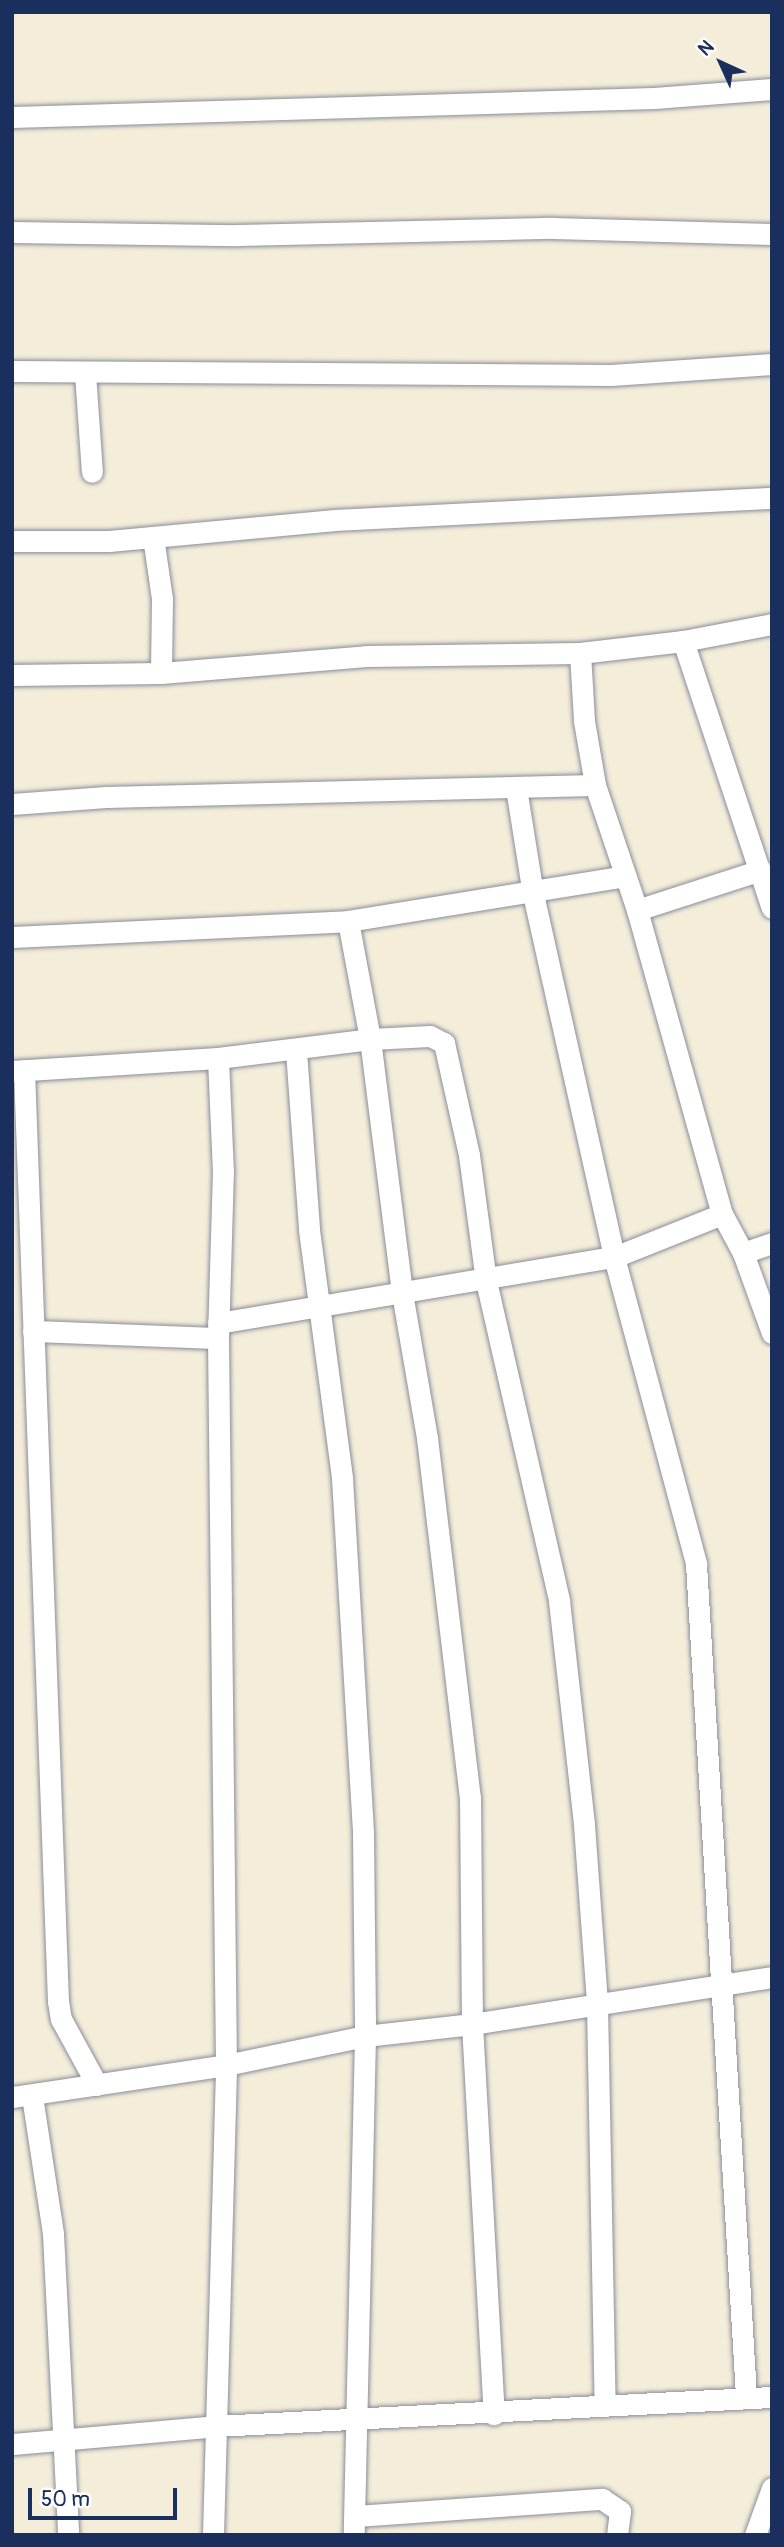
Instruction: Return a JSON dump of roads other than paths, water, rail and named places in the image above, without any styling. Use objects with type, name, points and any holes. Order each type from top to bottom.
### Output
[{"type":"street","points":[[12,117],[628,99],[772,89]]},
{"type":"street","points":[[12,232],[238,235],[553,228],[772,234]]},
{"type":"street","points":[[12,371],[611,375],[772,364]]},
{"type":"street","points":[[85,373],[92,472]]},
{"type":"street","points":[[12,541],[153,537],[335,520],[772,498]]},
{"type":"street","points":[[153,537],[162,599],[161,673]]},
{"type":"street","points":[[12,675],[161,673],[366,656],[580,653],[683,641],[772,624]]},
{"type":"street","points":[[683,641],[772,908]]},
{"type":"street","points":[[580,653],[584,721],[595,785],[637,910],[722,1214],[743,1253],[772,1333]]},
{"type":"street","points":[[12,804],[106,797],[595,785]]},
{"type":"street","points":[[516,788],[533,894],[614,1257],[696,1564],[724,1984],[746,2397]]},
{"type":"street","points":[[637,910],[761,870]]},
{"type":"street","points":[[12,937],[348,921],[533,894],[625,876]]},
{"type":"street","points":[[348,921],[370,1039],[402,1293],[427,1438],[470,1797],[472,2024],[494,2414]]},
{"type":"street","points":[[97,2085],[61,2019],[58,2001],[33,1331],[18,1071],[218,1058],[296,1051],[370,1039],[430,1036],[444,1043],[469,1155],[486,1281],[559,1601],[584,1825],[597,2004],[605,2405]]},
{"type":"street","points":[[296,1051],[318,1308],[342,1478],[363,1833],[365,2036],[355,2525],[602,2499],[620,2511],[617,2535]]},
{"type":"street","points":[[214,2535],[226,2065],[218,1331],[223,1173],[218,1058]]},
{"type":"street","points":[[33,1331],[218,1331],[318,1308],[614,1257],[722,1214]]},
{"type":"street","points":[[743,1253],[772,1243]]},
{"type":"street","points":[[68,2535],[53,2234],[22,2097],[226,2065],[365,2036],[472,2024],[772,1977]]},
{"type":"street","points":[[12,2444],[65,2443],[216,2426],[494,2414],[605,2405],[772,2397]]},
{"type":"street","points":[[755,2535],[772,2488]]}]
